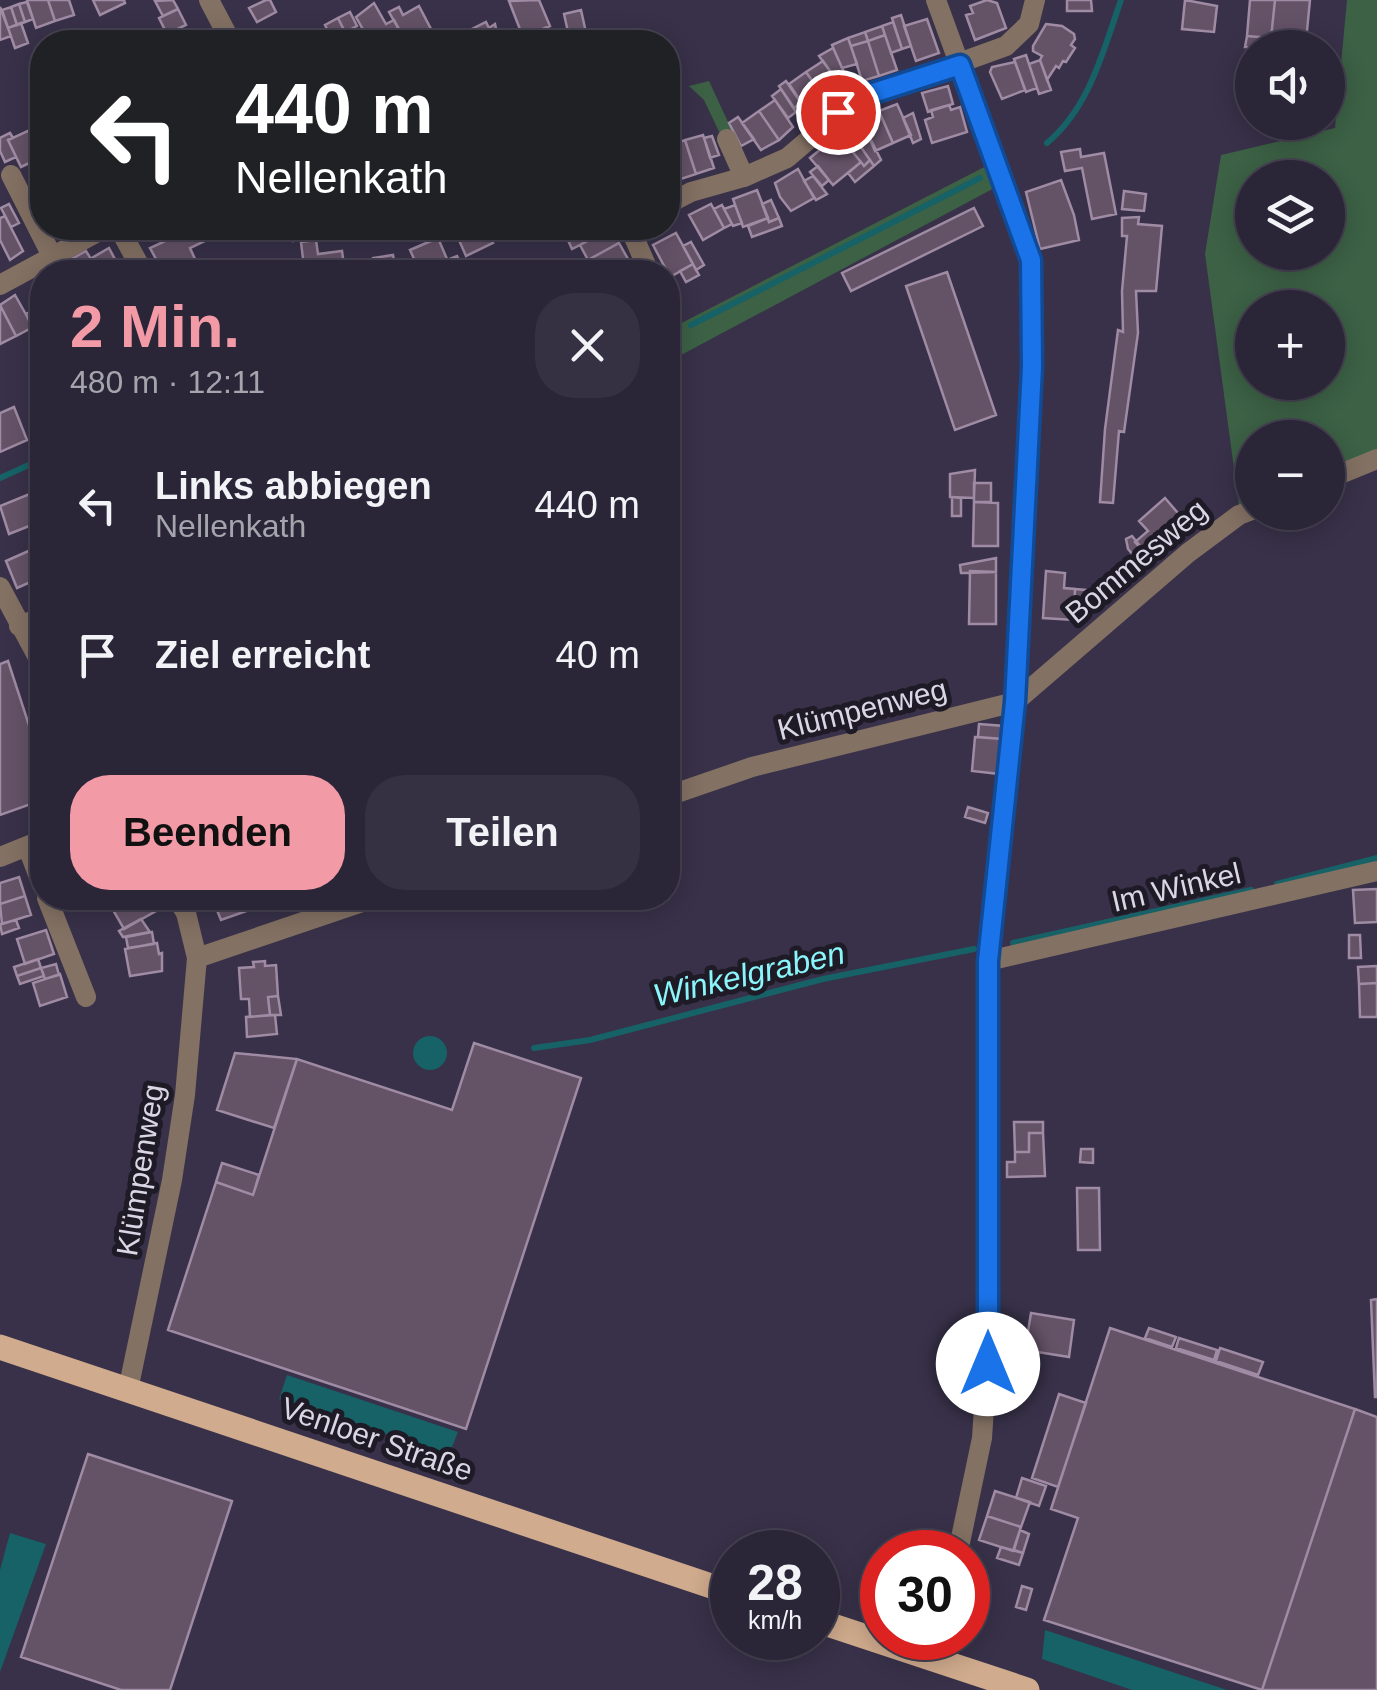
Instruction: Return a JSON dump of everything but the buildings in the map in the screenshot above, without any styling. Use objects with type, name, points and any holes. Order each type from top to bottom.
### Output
[{"type":"main road","name":"Venloer Straße","points":[[0,1346],[710,1586]]},
{"type":"main road","points":[[962,1660],[1027,1690]]},
{"type":"street","points":[[209,0],[225,30]]},
{"type":"street","points":[[936,0],[1031,260],[1032,367],[1015,702],[988,961],[988,1364],[982,1438],[963,1530]]},
{"type":"street","points":[[680,199],[786,158],[854,101],[1006,46],[1029,24],[1036,0]]},
{"type":"street","points":[[727,139],[744,177]]},
{"type":"street","points":[[12,176],[30,212]]},
{"type":"street","points":[[44,240],[52,256]]},
{"type":"street","points":[[45,260],[82,240]]},
{"type":"street","points":[[0,285],[30,268]]},
{"type":"street","points":[[1345,472],[1377,458]]},
{"type":"street","name":"Bommesweg","points":[[1015,702],[1235,517]]},
{"type":"street","points":[[0,587],[30,645]]},
{"type":"street","points":[[19,626],[30,622]]},
{"type":"street","name":"Klümpenweg","points":[[680,792],[752,766],[1015,702]]},
{"type":"street","points":[[0,857],[30,846]]},
{"type":"street","name":"Im Winkel","points":[[988,961],[1377,871]]},
{"type":"street","points":[[53,910],[86,997]]},
{"type":"street","name":"Klümpenweg","points":[[128,1390],[172,1180],[185,1094],[197,958],[184,910]]},
{"type":"street","points":[[197,958],[339,910]]},
{"type":"shaded area","points":[[1347,0],[1377,0],[1377,454],[1345,468],[1345,420],[1235,420],[1235,476],[1205,254],[1221,155],[1284,140],[1345,140]]},
{"type":"shaded area","points":[[709,81],[734,135],[723,140],[704,100],[689,86]]},
{"type":"shaded area","points":[[992,163],[1000,185],[680,356],[680,324]]},
{"type":"shaded area","points":[[430,1036],[442,1041],[447,1053],[442,1065],[430,1070],[418,1065],[413,1053],[418,1041]]},
{"type":"shaded area","points":[[287,1375],[458,1432],[449,1455],[279,1399]]},
{"type":"shaded area","points":[[10,1533],[46,1544],[0,1672],[0,1570]]},
{"type":"shaded area","points":[[1045,1630],[1227,1690],[1132,1690],[1042,1659]]},
{"type":"waterway","points":[[1047,143],[1062,129],[1085,95],[1121,0]]},
{"type":"waterway","points":[[691,325],[980,178]]},
{"type":"waterway","points":[[0,478],[30,464]]},
{"type":"waterway","name":"Winkelgraben","points":[[1277,884],[1377,858]]},
{"type":"waterway","name":"Winkelgraben","points":[[1013,943],[1251,890]]},
{"type":"waterway","name":"Winkelgraben","points":[[534,1048],[590,1040],[823,979],[974,949]]},
{"type":"route","points":[[838,112],[867,95],[960,65],[1031,260],[1032,367],[1015,702],[988,961],[988,1364]]}]
